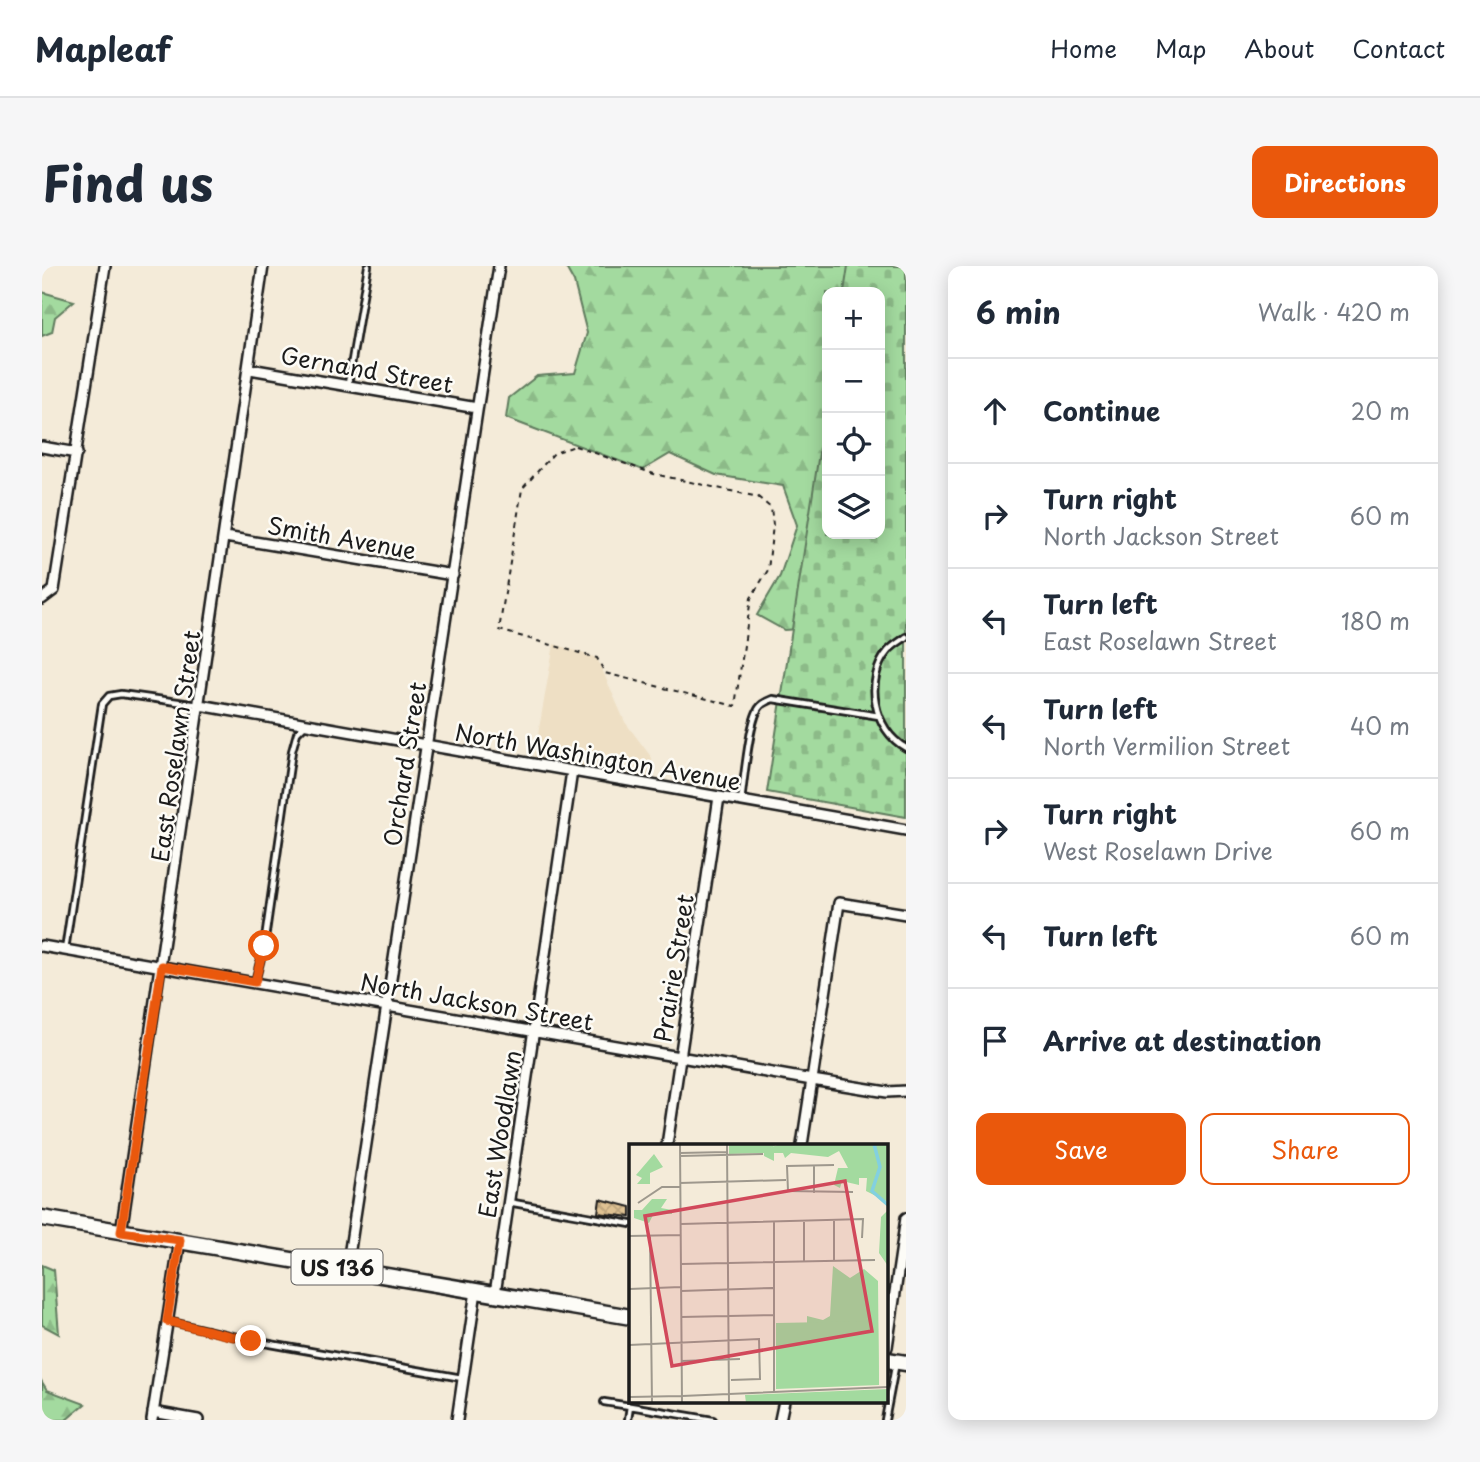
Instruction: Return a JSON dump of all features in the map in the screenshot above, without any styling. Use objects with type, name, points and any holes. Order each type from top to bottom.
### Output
[{"type":"main road","name":"US 136","points":[[42,1218],[629,1317]]},
{"type":"street","points":[[42,598],[54,590],[105,266]]},
{"type":"street","name":"East Roselawn Street","points":[[121,1232],[250,369],[263,266]]},
{"type":"street","name":"Orchard Street","points":[[346,1269],[499,266]]},
{"type":"street","name":"Gernand Street","points":[[250,369],[477,408]]},
{"type":"street","points":[[42,447],[76,453]]},
{"type":"street","name":"Smith Avenue","points":[[225,537],[453,575]]},
{"type":"street","name":"North Washington Avenue","points":[[200,705],[906,830]]},
{"type":"street","name":"East Woodlawn","points":[[495,1294],[572,771]]},
{"type":"street","name":"Prairie Street","points":[[667,1144],[719,797]]},
{"type":"street","points":[[802,1144],[839,903],[906,914]]},
{"type":"street","name":"North Jackson Street","points":[[42,946],[812,1080],[887,1092],[906,1091]]},
{"type":"street","points":[[888,1340],[906,1218]]},
{"type":"street","points":[[180,1240],[153,1416],[198,1420]]},
{"type":"street","points":[[457,1420],[476,1291]]},
{"type":"street","points":[[780,1420],[784,1402]]},
{"type":"lane","points":[[348,384],[368,266]]},
{"type":"lane","points":[[906,637],[889,650],[875,680],[874,691],[879,716],[891,735],[906,748]]},
{"type":"lane","points":[[65,950],[102,704],[109,696],[121,694],[200,705]]},
{"type":"lane","points":[[741,801],[754,722],[759,707],[766,702],[773,699],[879,716]]},
{"type":"lane","points":[[255,982],[264,946],[292,751],[297,733],[306,724]]},
{"type":"lane","points":[[508,1202],[629,1224]]},
{"type":"lane","points":[[167,1321],[259,1342],[463,1378]]},
{"type":"lane","points":[[886,1420],[896,1362]]},
{"type":"lane","points":[[604,1402],[713,1420]]},
{"type":"lane","points":[[628,1420],[630,1406]]},
{"type":"path","points":[[575,446],[654,474],[758,497],[771,508],[773,525],[768,570],[751,598],[736,706],[605,673],[597,658],[499,630],[514,528],[522,489],[554,453],[575,446]]},
{"type":"shaded area","points":[[554,644],[597,658],[625,722],[652,758],[649,778],[534,757]]},
{"type":"green space","points":[[565,266],[906,266],[906,510],[830,627],[784,630],[757,615],[780,576],[797,525],[783,486],[716,475],[670,454],[643,470],[506,418],[509,398],[537,376],[575,373],[587,333],[574,282]]},
{"type":"green space","points":[[848,266],[906,266],[906,817],[767,792],[822,434],[822,539],[885,539],[885,287],[845,287]]},
{"type":"green space","points":[[42,292],[74,301],[55,317],[52,332],[42,336]]},
{"type":"green space","points":[[42,1265],[54,1270],[59,1334],[42,1325]]},
{"type":"green space","points":[[42,1382],[47,1390],[85,1404],[66,1420],[42,1420]]},
{"type":"building","points":[[600,1199],[629,1206],[629,1217],[598,1213]]},
{"type":"route","points":[[251,1341],[167,1321],[180,1240],[121,1232],[162,966],[255,982],[264,946]]}]
